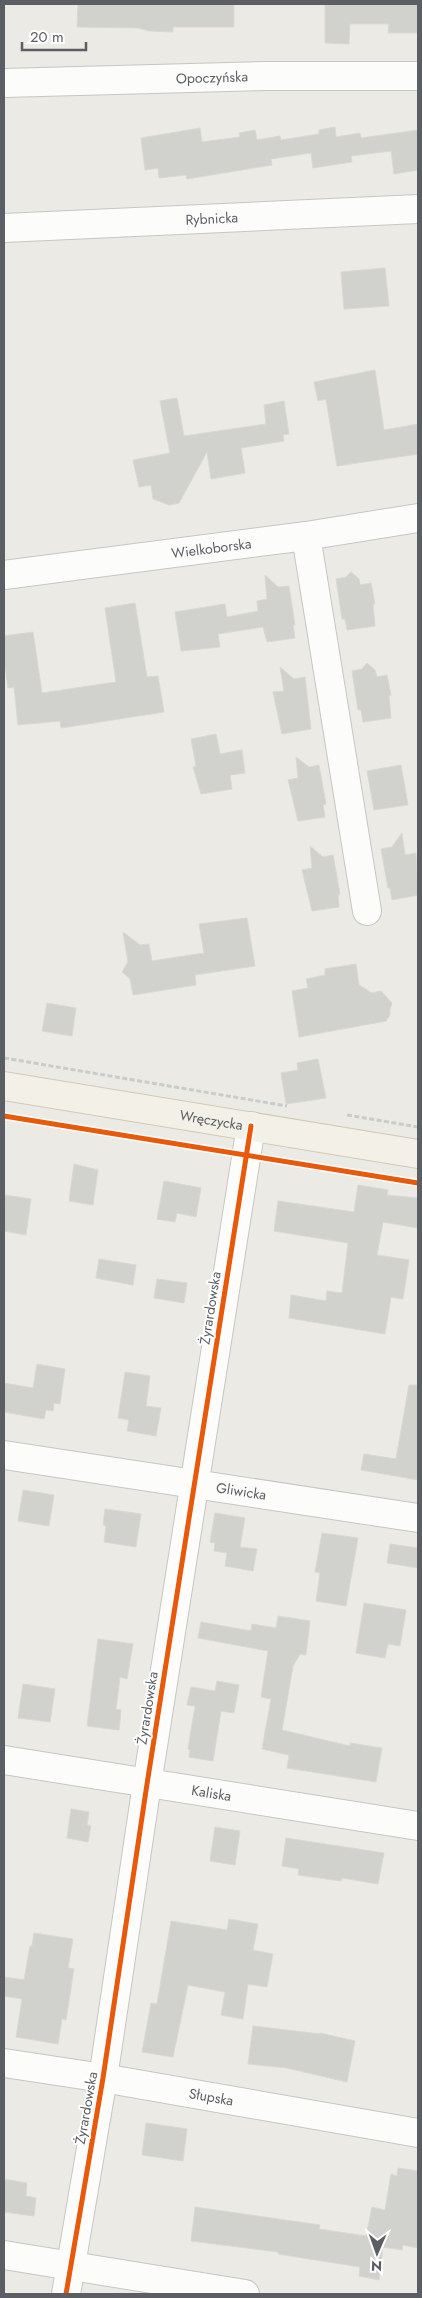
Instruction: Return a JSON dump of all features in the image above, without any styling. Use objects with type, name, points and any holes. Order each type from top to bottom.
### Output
[{"type":"main road","name":"Wręczycka","points":[[4,1086],[418,1154]]},
{"type":"street","name":"Opoczyńska","points":[[4,83],[265,76],[418,76]]},
{"type":"street","name":"Rybnicka","points":[[4,228],[418,209]]},
{"type":"street","name":"Wielkoborska","points":[[4,575],[306,536],[418,518]]},
{"type":"street","points":[[306,536],[367,911]]},
{"type":"street","name":"Żyrardowska","points":[[66,2294],[103,2078],[147,1784],[251,1126]]},
{"type":"street","name":"Gliwicka","points":[[4,1455],[418,1518]]},
{"type":"street","name":"Kaliska","points":[[4,1760],[418,1826]]},
{"type":"street","name":"Słupska","points":[[4,2063],[103,2078],[418,2133]]},
{"type":"street","points":[[4,2255],[245,2294]]},
{"type":"path","points":[[4,1058],[295,1107]]},
{"type":"path","points":[[343,1115],[418,1127]]},
{"type":"building","points":[[78,4],[234,4],[234,27],[173,27],[173,32],[149,31],[139,28],[77,27]]},
{"type":"building","points":[[325,4],[418,4],[418,33],[388,33],[389,24],[350,24],[349,44],[325,43]]},
{"type":"building","points":[[335,127],[336,137],[360,133],[361,138],[418,130],[418,170],[394,174],[391,151],[351,156],[352,162],[313,168],[311,153],[271,159],[272,165],[187,179],[186,175],[159,178],[158,168],[145,170],[141,138],[200,128],[202,142],[240,137],[239,133],[255,130],[257,140],[280,136],[281,140],[319,134],[319,130]]},
{"type":"building","points":[[385,268],[389,306],[344,309],[341,272]]},
{"type":"building","points":[[375,370],[384,430],[418,424],[418,454],[337,466],[326,399],[318,401],[314,382]]},
{"type":"building","points":[[177,398],[184,436],[266,424],[264,405],[284,401],[289,434],[283,435],[284,441],[241,448],[245,473],[211,479],[207,452],[179,503],[169,505],[153,499],[151,485],[139,487],[133,460],[170,453],[160,401]]},
{"type":"building","points":[[351,572],[359,579],[360,585],[371,583],[375,604],[373,604],[375,626],[347,630],[345,619],[342,619],[336,579],[346,577]]},
{"type":"building","points":[[265,575],[278,587],[289,586],[295,638],[267,642],[263,627],[218,634],[220,647],[181,651],[175,612],[225,604],[227,617],[258,611],[257,601],[267,599]]},
{"type":"building","points":[[135,603],[147,677],[158,676],[164,712],[61,728],[60,721],[18,725],[14,687],[8,688],[4,658],[4,636],[33,632],[42,693],[116,682],[105,608]]},
{"type":"building","points":[[367,663],[375,670],[377,677],[387,675],[391,695],[389,696],[391,718],[363,722],[361,710],[358,710],[352,671],[362,669]]},
{"type":"building","points":[[280,667],[294,679],[305,677],[311,729],[282,734],[273,692],[284,691]]},
{"type":"building","points":[[216,734],[220,754],[242,750],[245,773],[230,775],[232,789],[201,794],[193,767],[196,766],[191,739]]},
{"type":"building","points":[[296,757],[309,767],[319,765],[326,804],[323,805],[325,817],[298,821],[288,780],[298,778]]},
{"type":"building","points":[[401,765],[408,805],[374,810],[367,771]]},
{"type":"building","points":[[402,833],[405,855],[416,853],[418,895],[392,900],[381,849],[392,847]]},
{"type":"building","points":[[310,846],[323,857],[333,855],[340,894],[338,895],[339,907],[312,911],[302,870],[312,868]]},
{"type":"building","points":[[247,918],[255,966],[195,975],[196,985],[133,995],[130,979],[122,972],[128,962],[123,932],[140,945],[149,944],[152,961],[204,953],[199,924]]},
{"type":"building","points":[[356,964],[359,985],[372,993],[381,991],[392,1003],[390,1015],[386,1021],[299,1037],[292,991],[308,988],[306,979],[325,975],[325,969]]},
{"type":"building","points":[[47,1003],[76,1008],[72,1036],[42,1031]]},
{"type":"building","points":[[318,1059],[326,1098],[286,1104],[281,1073],[298,1070],[297,1063]]},
{"type":"building","points":[[74,1164],[98,1170],[93,1205],[69,1201]]},
{"type":"building","points":[[164,1181],[201,1188],[196,1217],[177,1213],[175,1222],[157,1219]]},
{"type":"building","points":[[358,1185],[388,1190],[387,1195],[418,1198],[418,1228],[383,1222],[377,1255],[409,1260],[403,1299],[391,1297],[385,1334],[289,1318],[291,1295],[326,1301],[327,1291],[342,1293],[348,1243],[274,1231],[278,1201],[354,1212]]},
{"type":"building","points":[[5,1195],[31,1199],[26,1235],[4,1231]]},
{"type":"building","points":[[99,1259],[136,1265],[133,1285],[96,1278]]},
{"type":"building","points":[[157,1279],[187,1283],[184,1303],[154,1298]]},
{"type":"building","points":[[37,1364],[65,1369],[60,1404],[54,1403],[53,1411],[46,1410],[44,1419],[4,1412],[4,1383],[33,1388]]},
{"type":"building","points":[[125,1372],[150,1376],[146,1406],[161,1408],[156,1436],[127,1431],[129,1420],[118,1418]]},
{"type":"building","points":[[409,1385],[418,1385],[418,1480],[361,1470],[364,1454],[396,1459]]},
{"type":"building","points":[[23,1490],[54,1495],[49,1526],[18,1521]]},
{"type":"building","points":[[105,1509],[141,1514],[136,1547],[104,1542],[106,1526],[103,1525]]},
{"type":"building","points":[[215,1513],[245,1518],[240,1547],[257,1549],[253,1571],[225,1566],[227,1553],[214,1551],[215,1543],[210,1542]]},
{"type":"building","points":[[322,1533],[358,1538],[346,1606],[316,1601],[320,1573],[315,1572]]},
{"type":"building","points":[[390,1544],[418,1548],[418,1568],[387,1563]]},
{"type":"building","points":[[364,1603],[406,1610],[400,1646],[388,1644],[385,1658],[356,1653]]},
{"type":"building","points":[[278,1616],[310,1621],[306,1655],[300,1654],[293,1666],[282,1730],[350,1746],[350,1743],[382,1748],[376,1782],[287,1768],[289,1755],[262,1749],[271,1699],[261,1697],[268,1651],[198,1638],[201,1622],[251,1631],[252,1624],[276,1628]]},
{"type":"building","points":[[98,1639],[133,1644],[127,1679],[120,1677],[116,1709],[121,1710],[119,1730],[87,1726]]},
{"type":"building","points":[[217,1681],[239,1685],[234,1713],[221,1711],[213,1761],[189,1757],[190,1750],[188,1749],[195,1706],[187,1705],[191,1687],[215,1691]]},
{"type":"building","points":[[23,1684],[55,1689],[50,1722],[18,1718]]},
{"type":"building","points":[[71,1809],[89,1812],[87,1825],[91,1826],[88,1842],[67,1838]]},
{"type":"building","points":[[215,1827],[240,1831],[235,1865],[210,1861]]},
{"type":"building","points":[[286,1838],[384,1853],[378,1884],[342,1878],[341,1881],[298,1875],[299,1869],[282,1866]]},
{"type":"building","points":[[229,1919],[258,1924],[253,1950],[273,1954],[267,1987],[248,1984],[243,2019],[221,2015],[225,1992],[188,1985],[173,2057],[142,2052],[151,2003],[157,2004],[171,1921],[227,1930]]},
{"type":"building","points":[[34,1933],[73,1939],[68,1968],[74,1969],[66,2020],[62,2019],[58,2044],[16,2037],[22,1999],[4,1996],[4,1977],[24,1980]]},
{"type":"building","points":[[253,2026],[320,2033],[355,2041],[347,2082],[287,2068],[248,2064]]},
{"type":"building","points":[[146,2123],[187,2129],[183,2161],[142,2155]]},
{"type":"building","points":[[398,2168],[418,2171],[418,2248],[403,2245],[402,2250],[383,2247],[379,2280],[359,2276],[360,2267],[278,2254],[278,2252],[191,2241],[195,2207],[320,2225],[319,2229],[366,2236],[372,2207],[385,2210],[391,2174],[397,2176]]},
{"type":"building","points":[[4,2179],[27,2183],[26,2196],[36,2198],[34,2216],[4,2212]]},
{"type":"cycle path","points":[[4,1116],[418,1183]]},
{"type":"cycle path","points":[[66,2294],[103,2078],[147,1784],[251,1126]]}]
